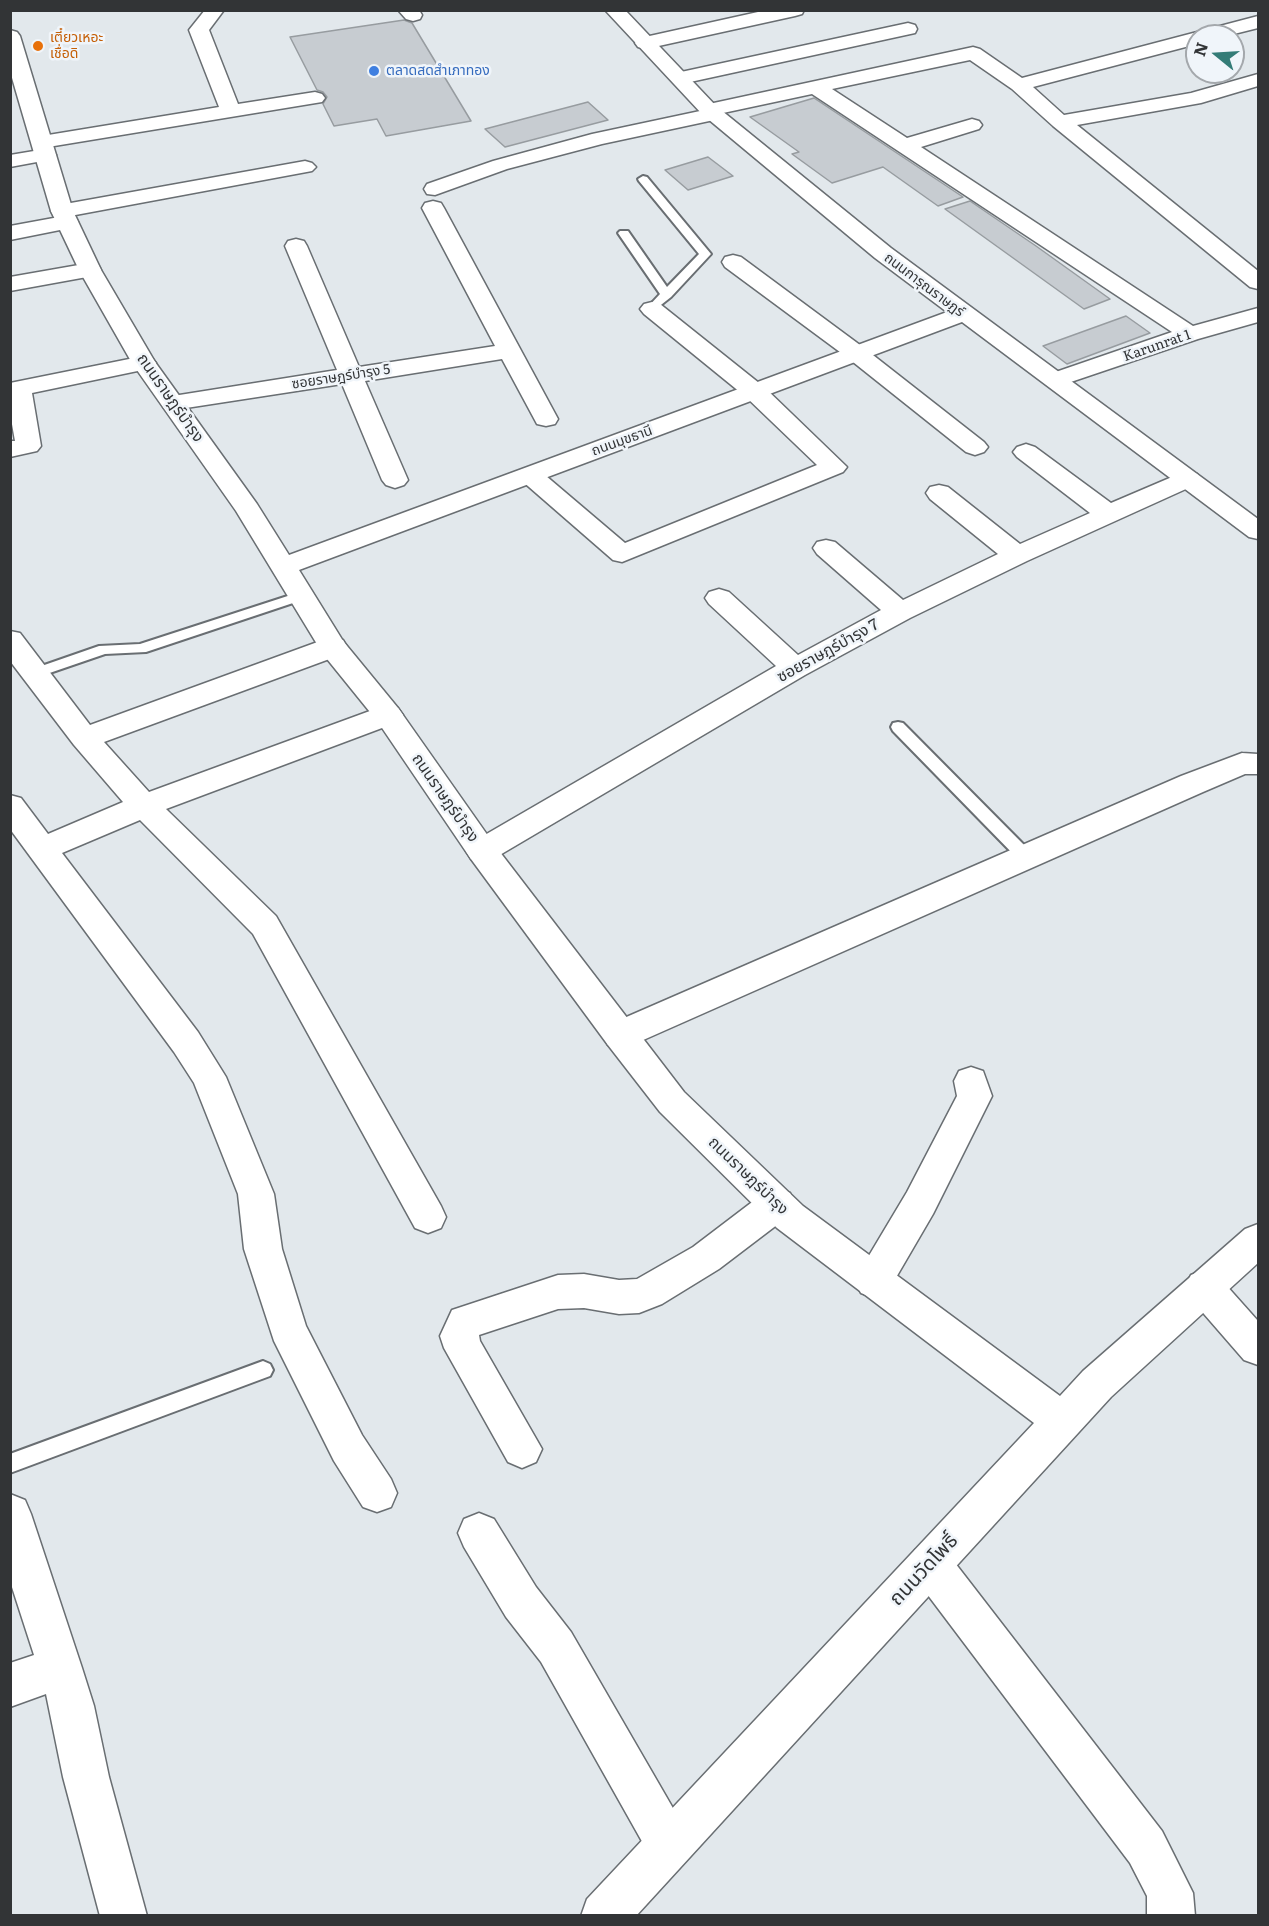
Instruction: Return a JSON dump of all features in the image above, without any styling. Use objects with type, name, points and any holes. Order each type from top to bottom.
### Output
[{"type":"street","points":[[215,10],[199,30],[231,112]]},
{"type":"street","name":"ถนนการุณราษฏร์","points":[[614,10],[711,112],[883,253],[1258,531]]},
{"type":"street","points":[[645,43],[795,10]]},
{"type":"street","points":[[681,78],[908,29]]},
{"type":"street","name":"ถนนราษฎร์บำรุง","points":[[10,36],[65,217],[90,270],[144,363],[248,510],[333,647],[388,715],[482,851],[620,1035],[672,1102],[790,1217],[1063,1421]]},
{"type":"street","points":[[1019,85],[1185,41]]},
{"type":"street","points":[[546,419],[509,351],[434,198],[475,173],[599,138],[973,53],[1019,85],[1060,122],[1258,282]]},
{"type":"street","points":[[1060,122],[1194,99],[1258,80]]},
{"type":"street","points":[[817,88],[1190,334]]},
{"type":"street","points":[[10,161],[44,148],[315,98]]},
{"type":"street","points":[[904,146],[972,125]]},
{"type":"street","points":[[10,233],[65,217],[305,167]]},
{"type":"street","points":[[296,246],[394,480]]},
{"type":"street","points":[[733,261],[856,353],[975,447]]},
{"type":"street","points":[[10,284],[90,270]]},
{"type":"street","points":[[530,475],[622,554],[834,467],[660,302]]},
{"type":"street","name":"ถนนมุขธานี","points":[[282,567],[963,314]]},
{"type":"street","name":"Karunrat 1","points":[[1056,380],[1190,334],[1258,315]]},
{"type":"street","name":"ซอยราษฎร์บำรุง 5","points":[[173,403],[509,351]]},
{"type":"street","points":[[10,449],[28,446],[15,389],[144,363]]},
{"type":"street","points":[[1026,452],[1109,514]]},
{"type":"street","name":"ซอยราษฎร์บำรุง 7","points":[[482,851],[795,668],[900,612],[1017,555],[1188,479]]},
{"type":"street","points":[[939,493],[1017,555]]},
{"type":"street","points":[[826,548],[900,612]]},
{"type":"street","points":[[719,598],[795,668]]},
{"type":"street","points":[[10,640],[84,738],[144,806],[265,925],[428,1217]]},
{"type":"street","points":[[84,738],[333,647]]},
{"type":"street","points":[[43,848],[144,806],[388,715]]},
{"type":"street","points":[[620,1035],[1242,763],[1258,764]]},
{"type":"street","points":[[10,806],[186,1042],[208,1077],[247,1167],[256,1194],[263,1249],[288,1329],[348,1448],[377,1493]]},
{"type":"street","points":[[874,1281],[920,1203],[975,1096],[971,1081]]},
{"type":"street","points":[[522,1449],[463,1348],[459,1335],[466,1322],[558,1292],[584,1291],[619,1297],[649,1293],[706,1258],[777,1204]]},
{"type":"street","name":"ถนนวัดโพธิ์","points":[[604,1916],[1097,1384],[1258,1240]]},
{"type":"street","points":[[1204,1287],[1258,1348]]},
{"type":"street","points":[[10,1514],[72,1706],[86,1778],[124,1916]]},
{"type":"street","points":[[479,1533],[521,1602],[556,1647],[669,1845]]},
{"type":"street","points":[[930,1564],[1146,1847],[1170,1893],[1171,1916]]},
{"type":"street","points":[[10,1685],[60,1668]]},
{"type":"lane","points":[[624,233],[660,302],[705,254],[643,179]]},
{"type":"lane","points":[[34,673],[104,649],[141,649],[300,596]]},
{"type":"lane","points":[[898,727],[1026,857]]},
{"type":"lane","points":[[10,1464],[264,1370]]},
{"type":"building","name":"ตลาดสดสำเภาทอง","points":[[404,20],[412,23],[471,121],[386,136],[377,119],[334,126],[323,104],[327,97],[323,92],[317,90],[290,37]]},
{"type":"building","points":[[814,98],[963,197],[938,206],[883,167],[832,183],[792,154],[799,152],[750,117]]},
{"type":"building","points":[[588,102],[608,120],[505,147],[485,129]]},
{"type":"building","points":[[708,157],[733,176],[688,190],[665,170]]},
{"type":"building","points":[[970,201],[1110,299],[1084,309],[945,209]]},
{"type":"building","points":[[1126,316],[1150,333],[1067,364],[1043,346]]},
{"type":"place","name":"เตี๋ยวเหอะ เชื่อดิ","points":[[38,46]]},
{"type":"place","name":"ตลาดสดสำเภาทอง","points":[[374,71]]}]
